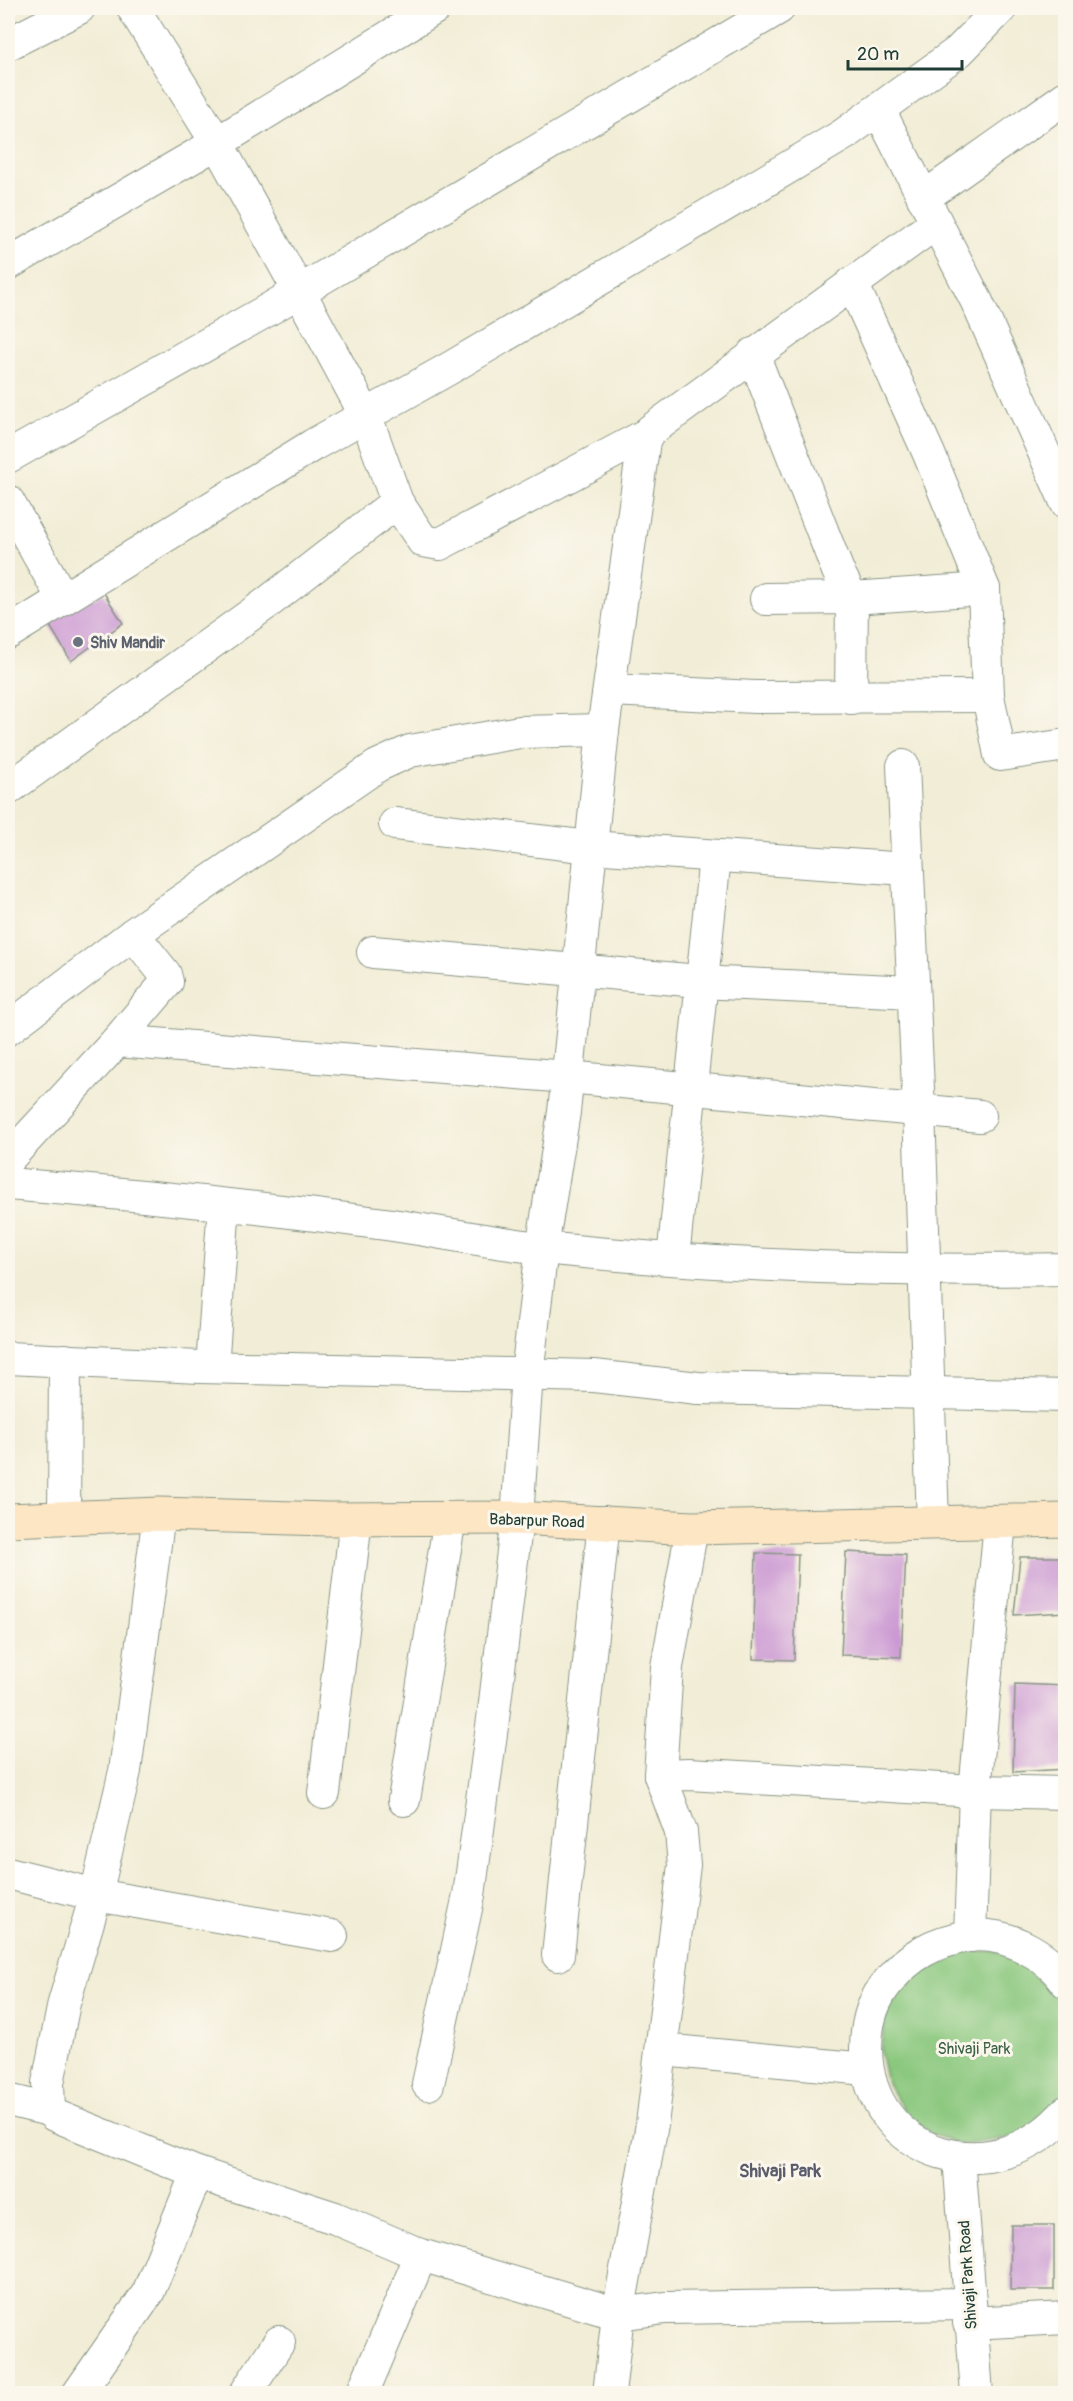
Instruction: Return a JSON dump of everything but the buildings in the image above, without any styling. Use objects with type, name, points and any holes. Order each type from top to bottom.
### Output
[{"type":"street","points":[[8,44],[79,8]]},
{"type":"street","points":[[133,8],[217,143],[365,414],[397,502],[423,541],[440,544],[646,435],[852,283],[930,210],[1065,97]]},
{"type":"street","points":[[8,264],[217,143],[435,8]]},
{"type":"street","points":[[8,457],[299,291],[779,8]]},
{"type":"street","points":[[8,633],[365,414],[470,356],[843,135],[959,51],[1000,8]]},
{"type":"street","points":[[879,110],[977,302],[1065,502]]},
{"type":"street","points":[[852,283],[929,454],[984,589],[988,696],[1000,755],[1065,745]]},
{"type":"street","points":[[753,354],[838,571],[852,598],[851,698]]},
{"type":"street","points":[[428,2084],[469,1895],[517,1518],[527,1374],[542,1248],[568,1077],[603,730],[646,435]]},
{"type":"street","points":[[8,501],[63,598]]},
{"type":"street","points":[[8,789],[267,603],[397,502]]},
{"type":"street","points":[[766,599],[852,598],[984,589]]},
{"type":"street","points":[[610,690],[755,697],[988,696]]},
{"type":"street","points":[[8,1029],[133,934],[378,766],[410,751],[520,732],[603,730]]},
{"type":"street","points":[[903,766],[919,1110],[933,1523]]},
{"type":"street","points":[[395,824],[590,847],[907,869]]},
{"type":"street","points":[[673,1258],[715,857]]},
{"type":"street","points":[[8,1160],[117,1041],[167,982],[165,974],[133,934]]},
{"type":"street","points":[[373,952],[701,981],[913,992]]},
{"type":"street","points":[[117,1041],[568,1077],[980,1116]]},
{"type":"street","points":[[8,1184],[224,1204],[385,1224],[542,1248],[787,1267],[923,1272],[1065,1269]]},
{"type":"street","points":[[212,1367],[224,1204]]},
{"type":"street","points":[[8,1358],[212,1367],[594,1376],[698,1388],[1065,1396]]},
{"type":"street","points":[[64,1518],[65,1360]]},
{"type":"street","points":[[49,2110],[48,2083],[64,2003],[96,1895],[125,1771],[159,1514]]},
{"type":"street","name":"Babarpur Road","points":[[8,1520],[159,1514],[356,1519],[517,1518],[692,1528],[1065,1520]]},
{"type":"street","points":[[404,1800],[450,1518]]},
{"type":"street","points":[[324,1792],[356,1519]]},
{"type":"street","points":[[558,1954],[604,1522]]},
{"type":"street","points":[[970,1936],[975,1791],[1000,1522]]},
{"type":"street","points":[[609,2394],[618,2314],[652,2124],[684,1865],[681,1832],[660,1776],[667,1667],[692,1528]]},
{"type":"street","points":[[660,1776],[689,1774],[975,1791],[1065,1793]]},
{"type":"street","points":[[8,1873],[96,1895],[332,1936]]},
{"type":"street","points":[[1065,1982],[1059,1973],[1034,1952],[1004,1938],[970,1936],[933,1944],[902,1965],[878,1994],[866,2031],[867,2069],[878,2100],[898,2128],[926,2147],[958,2157],[983,2158],[1007,2154],[1030,2144],[1050,2130],[1065,2112]]},
{"type":"street","points":[[662,2050],[867,2069]]},
{"type":"street","points":[[8,2100],[49,2110],[54,2115],[98,2134],[196,2173],[335,2218],[421,2255],[618,2314],[665,2308],[969,2313],[1065,2319]]},
{"type":"street","name":"Shivaji Park Road","points":[[958,2157],[977,2394]]},
{"type":"street","points":[[78,2394],[148,2293],[196,2173]]},
{"type":"street","points":[[362,2394],[421,2255]]},
{"type":"street","points":[[244,2394],[279,2342]]},
{"type":"green space","name":"Shivaji Park","points":[[954,1950],[1017,1952],[1065,1992],[1065,2097],[1027,2135],[962,2145],[931,2134],[905,2112],[887,2084],[880,2051],[885,2018],[900,1987],[924,1964]]},
{"type":"place","name":"Shiv Mandir","points":[[78,642]]},
{"type":"district","name":"Shivaji Park","points":[[780,2171]]}]
